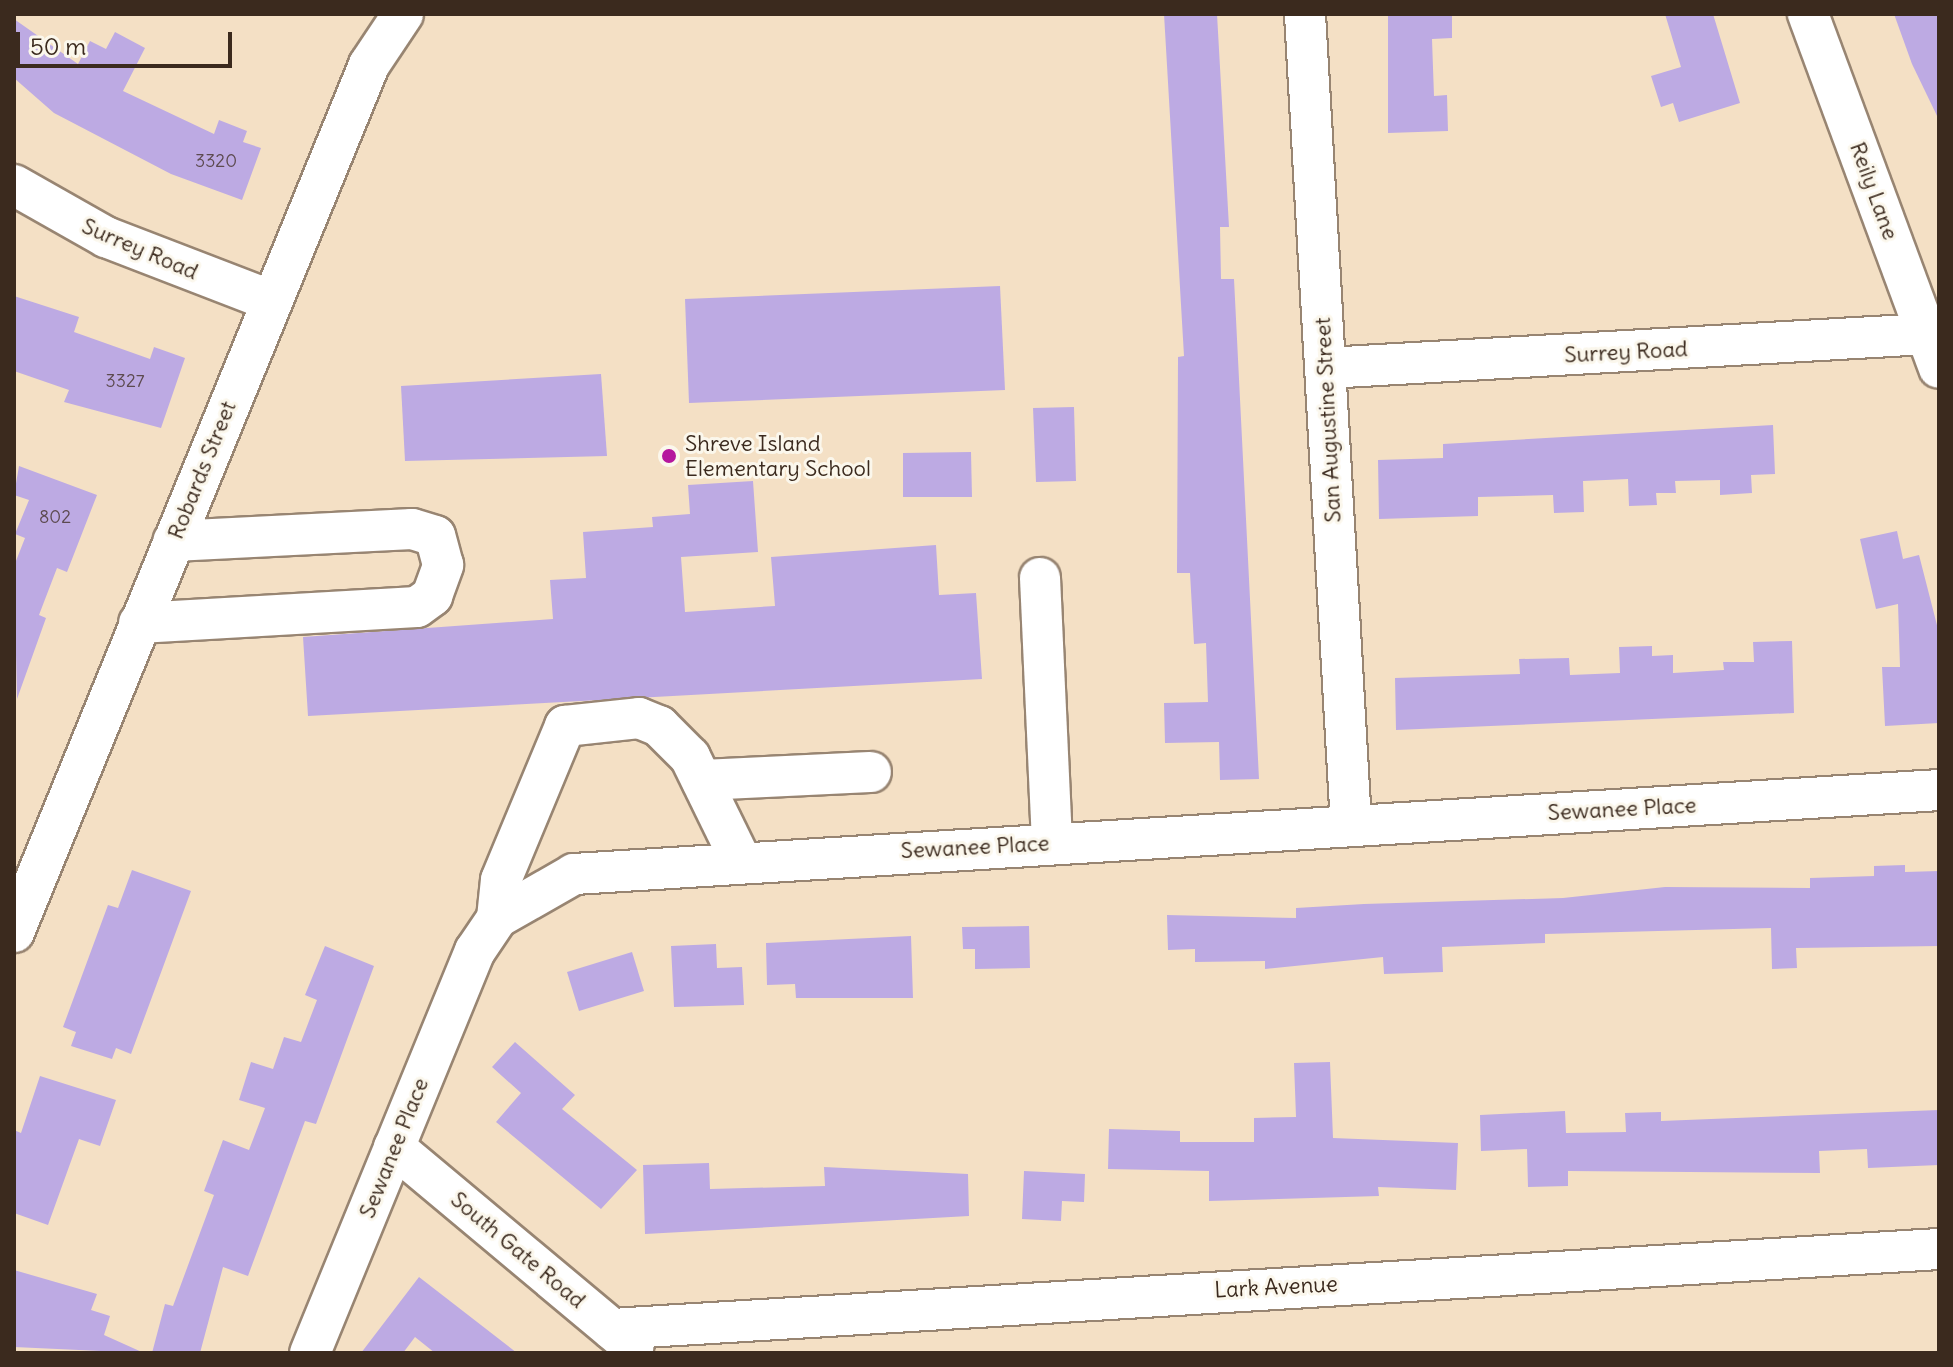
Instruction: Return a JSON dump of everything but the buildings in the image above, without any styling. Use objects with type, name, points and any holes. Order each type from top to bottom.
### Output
[{"type":"street","name":"Robards Street","points":[[14,932],[369,65],[403,14]]},
{"type":"street","name":"San Augustine Street","points":[[1305,14],[1351,825]]},
{"type":"street","name":"Reily Lane","points":[[1808,14],[1933,351]]},
{"type":"street","name":"Surrey Road","points":[[14,185],[117,242],[272,301]]},
{"type":"street","name":"Surrey Road","points":[[1326,368],[1933,351]]},
{"type":"street","points":[[139,623],[417,607],[432,596],[443,565],[435,536],[412,529],[173,541]]},
{"type":"street","points":[[1040,578],[1052,843]]},
{"type":"street","points":[[497,918],[501,880],[565,726],[639,718],[659,726],[702,780],[741,861]]},
{"type":"street","points":[[702,780],[871,772]]},
{"type":"street","name":"Sewanee Place","points":[[310,1353],[475,951],[497,918],[535,891],[595,869],[1939,790]]},
{"type":"street","name":"South Gate Road","points":[[394,1147],[627,1341]]},
{"type":"street","name":"Lark Avenue","points":[[627,1341],[1939,1249]]},
{"type":"place","name":"Shreve Island Elementary School","points":[[669,456]]}]
